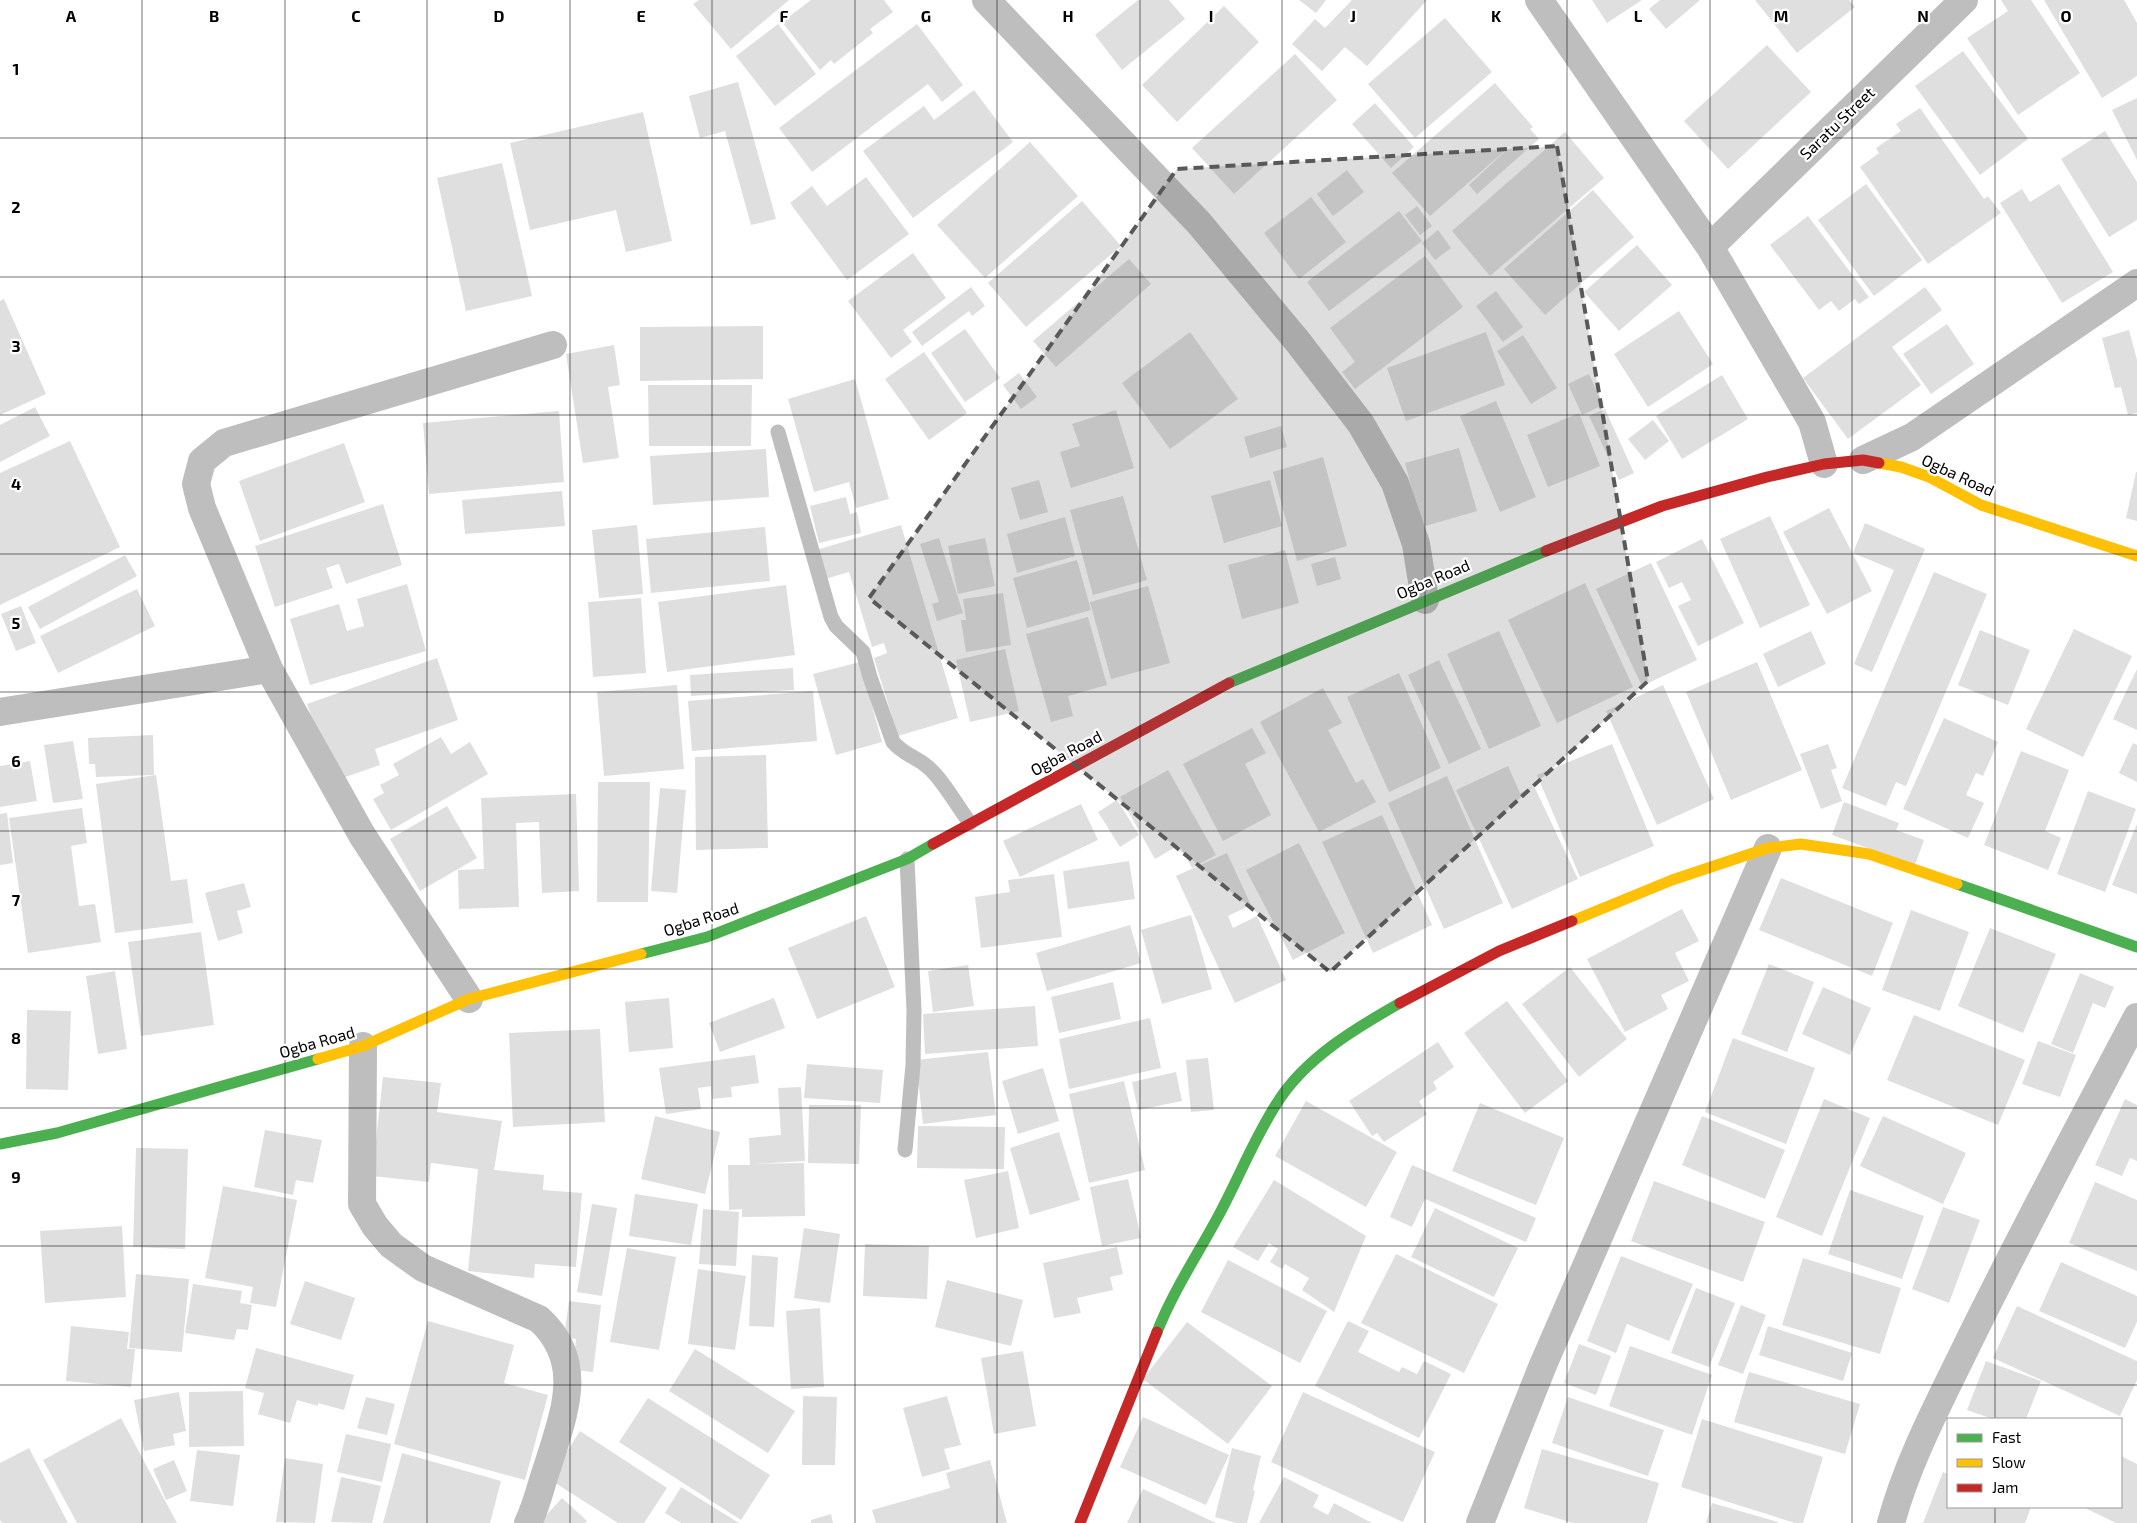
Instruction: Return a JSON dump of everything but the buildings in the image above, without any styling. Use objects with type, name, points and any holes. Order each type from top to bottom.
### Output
[{"type":"main road","name":"Ogba Road","points":[[0,1144],[57,1133],[363,1046],[469,999],[707,937],[907,859],[1237,679],[1512,564],[1662,506],[1824,464],[1863,460],[1901,467],[1929,477],[1982,505],[2137,556]]},
{"type":"main road","points":[[1080,1523],[1166,1310],[1221,1211],[1255,1142],[1274,1109],[1303,1072],[1331,1046],[1366,1022],[1499,951],[1672,880],[1768,848],[1801,844],[1868,854],[2137,947]]},
{"type":"street","points":[[986,0],[1199,223],[1298,342],[1361,424],[1394,483],[1416,544],[1425,600]]},
{"type":"street","points":[[1539,0],[1710,247],[1812,422],[1824,464]]},
{"type":"street","name":"Saratu Street","points":[[1710,247],[1964,0]]},
{"type":"street","points":[[1863,460],[1912,437],[2137,283]]},
{"type":"street","points":[[469,999],[362,835],[269,669],[202,508],[196,484],[202,461],[224,443],[553,345]]},
{"type":"street","points":[[0,712],[269,669]]},
{"type":"street","points":[[1480,1523],[1543,1366],[1768,848]]},
{"type":"street","points":[[1891,1523],[1898,1496],[1940,1401],[1992,1294],[2137,1017]]},
{"type":"street","points":[[363,1046],[362,1204],[375,1226],[391,1245],[423,1268],[539,1319],[553,1331],[563,1350],[567,1380],[566,1406],[528,1523]]},
{"type":"lane","points":[[778,432],[834,621],[851,642],[864,652],[870,677],[893,742],[900,751],[925,764],[970,823]]},
{"type":"lane","points":[[905,1150],[913,1065],[914,1010],[907,859]]},
{"type":"highlighted area","points":[[1557,146],[1648,681],[1330,972],[869,598],[1177,169]]},
{"type":"traffic: fast","points":[[1229,683],[1546,551]]},
{"type":"traffic: fast","points":[[641,954],[707,937],[907,859],[933,844]]},
{"type":"traffic: fast","points":[[1957,884],[2137,947]]},
{"type":"traffic: fast","points":[[1157,1332],[1171,1301],[1221,1211],[1277,1103],[1302,1072],[1332,1045],[1400,1003]]},
{"type":"traffic: fast","points":[[0,1144],[57,1133],[318,1059]]},
{"type":"traffic: slow","points":[[1879,463],[1901,467],[1929,477],[1981,505],[2137,556]]},
{"type":"traffic: slow","points":[[1572,921],[1672,880],[1768,848],[1801,844],[1869,854],[1957,884]]},
{"type":"traffic: slow","points":[[318,1059],[363,1046],[469,999],[641,954]]},
{"type":"traffic: jam","points":[[1546,551],[1662,506],[1767,477],[1824,464],[1863,460],[1879,463]]},
{"type":"traffic: jam","points":[[933,844],[1229,683]]},
{"type":"traffic: jam","points":[[1400,1003],[1499,951],[1572,921]]},
{"type":"traffic: jam","points":[[1080,1523],[1157,1332]]}]
